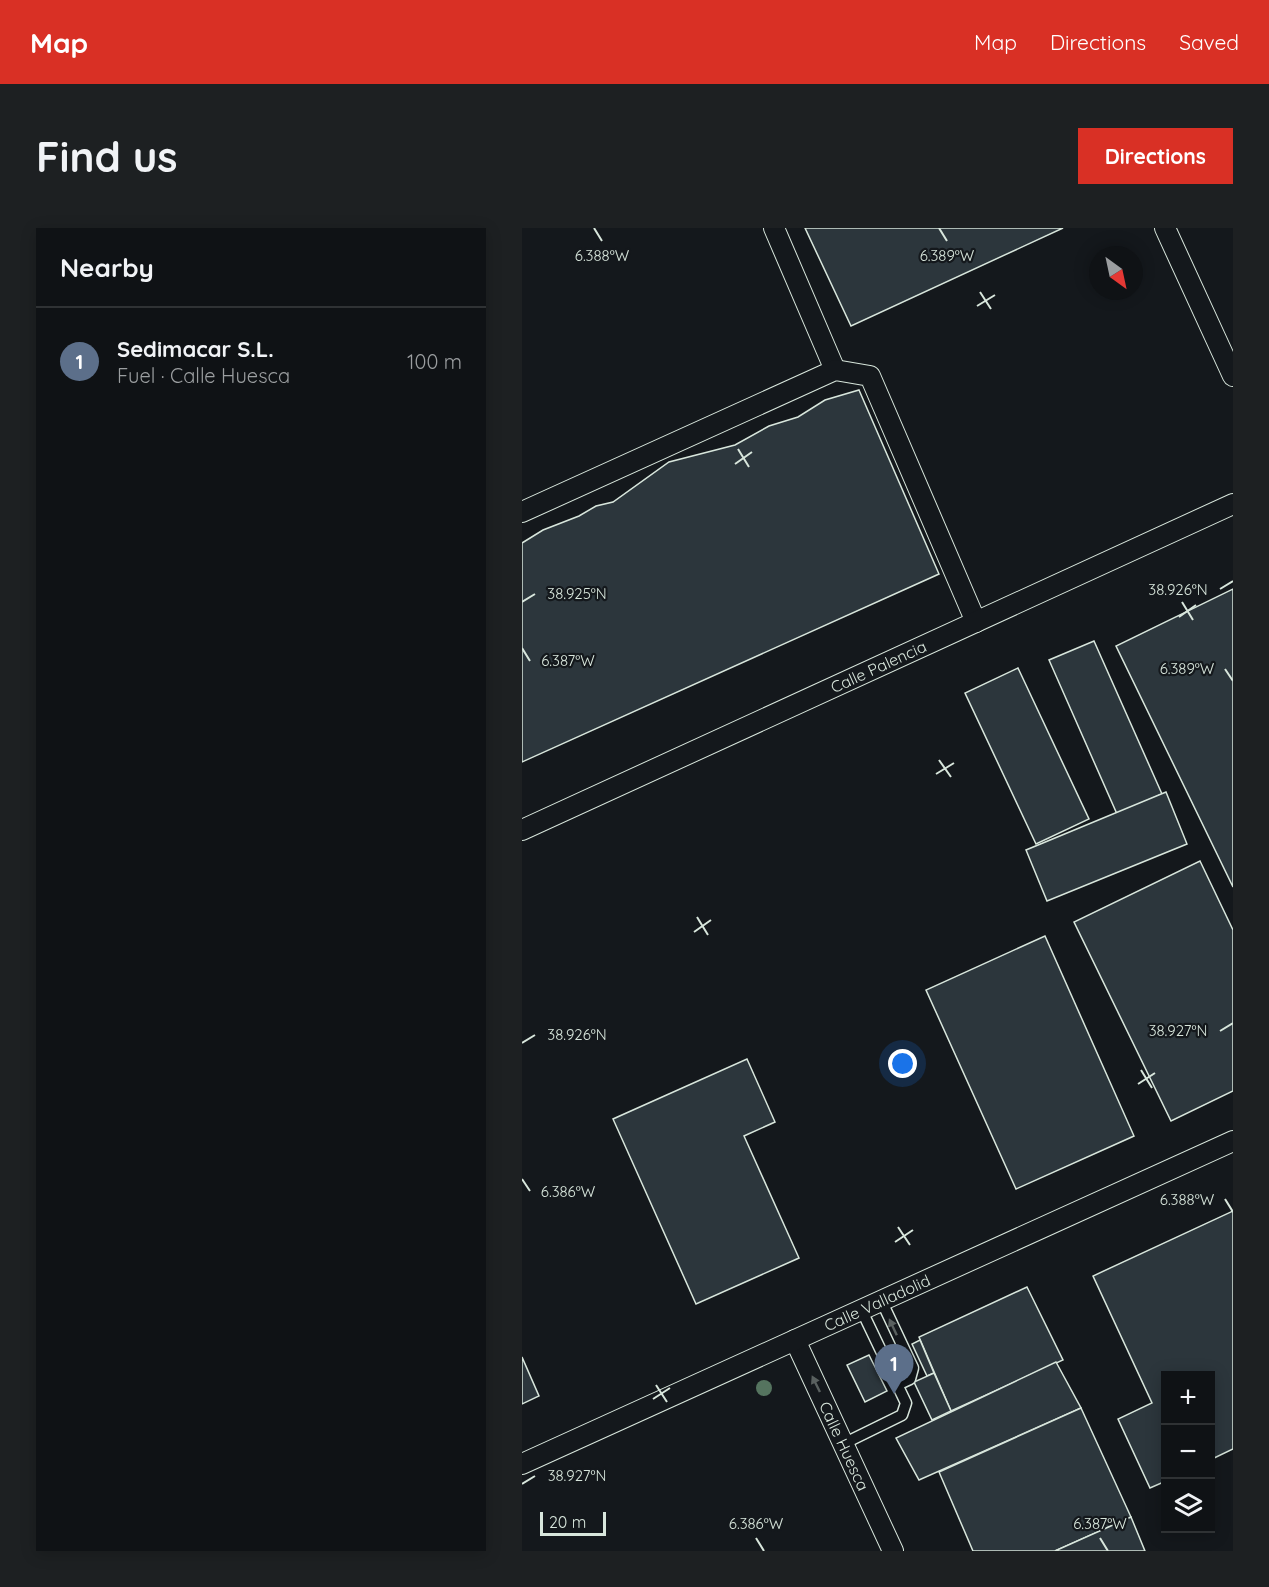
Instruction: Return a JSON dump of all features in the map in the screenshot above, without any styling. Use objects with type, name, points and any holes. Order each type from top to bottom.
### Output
[{"type":"street","points":[[774,228],[835,370]]},
{"type":"street","points":[[1165,228],[1233,376]]},
{"type":"street","points":[[522,512],[835,370],[870,376],[976,622]]},
{"type":"street","name":"Calle Palencia","points":[[522,830],[1233,504]]},
{"type":"street","name":"Calle Valladolid","points":[[522,1464],[1233,1140]]},
{"type":"street","name":"Calle Huesca","points":[[795,1340],[893,1551]]},
{"type":"lane","points":[[881,1300],[913,1368],[910,1379],[897,1385]]},
{"type":"lane","points":[[844,1443],[902,1415],[906,1403],[861,1309]]},
{"type":"building","points":[[805,228],[1063,228],[851,326]]},
{"type":"building","points":[[859,390],[939,574],[522,762],[522,543],[543,530],[579,516],[596,506],[613,502],[669,462],[735,445],[769,426],[798,417],[825,400]]},
{"type":"building","points":[[1233,589],[1233,887],[1116,646]]},
{"type":"building","points":[[1094,641],[1162,794],[1117,814],[1049,660]]},
{"type":"building","points":[[1018,668],[1089,819],[1036,844],[965,693]]},
{"type":"building","points":[[1166,792],[1187,844],[1047,901],[1026,850]]},
{"type":"building","points":[[1200,861],[1233,930],[1233,1091],[1171,1121],[1074,922]]},
{"type":"building","points":[[1045,936],[1134,1136],[1016,1189],[926,990]]},
{"type":"building","points":[[747,1059],[775,1122],[744,1136],[799,1258],[696,1304],[613,1119]]},
{"type":"building","points":[[1233,1211],[1233,1449],[1215,1458],[1215,1371],[1161,1371],[1161,1483],[1150,1488],[1118,1419],[1152,1403],[1093,1276]]},
{"type":"building","points":[[1027,1287],[1063,1360],[951,1411],[919,1337]]},
{"type":"building","points":[[920,1340],[934,1373],[927,1376],[912,1344]]},
{"type":"building","points":[[869,1355],[887,1391],[865,1402],[847,1365]]},
{"type":"building","points":[[522,1357],[539,1396],[522,1404]]},
{"type":"building","points":[[1056,1362],[1081,1408],[919,1480],[896,1438]]},
{"type":"building","points":[[934,1373],[951,1411],[932,1420],[914,1382]]},
{"type":"building","points":[[1081,1408],[1131,1517],[1055,1551],[973,1551],[939,1472]]},
{"type":"building","points":[[1131,1517],[1145,1551],[1055,1551]]},
{"type":"place","name":"Sedimacar S.L.","points":[[894,1394]]}]
